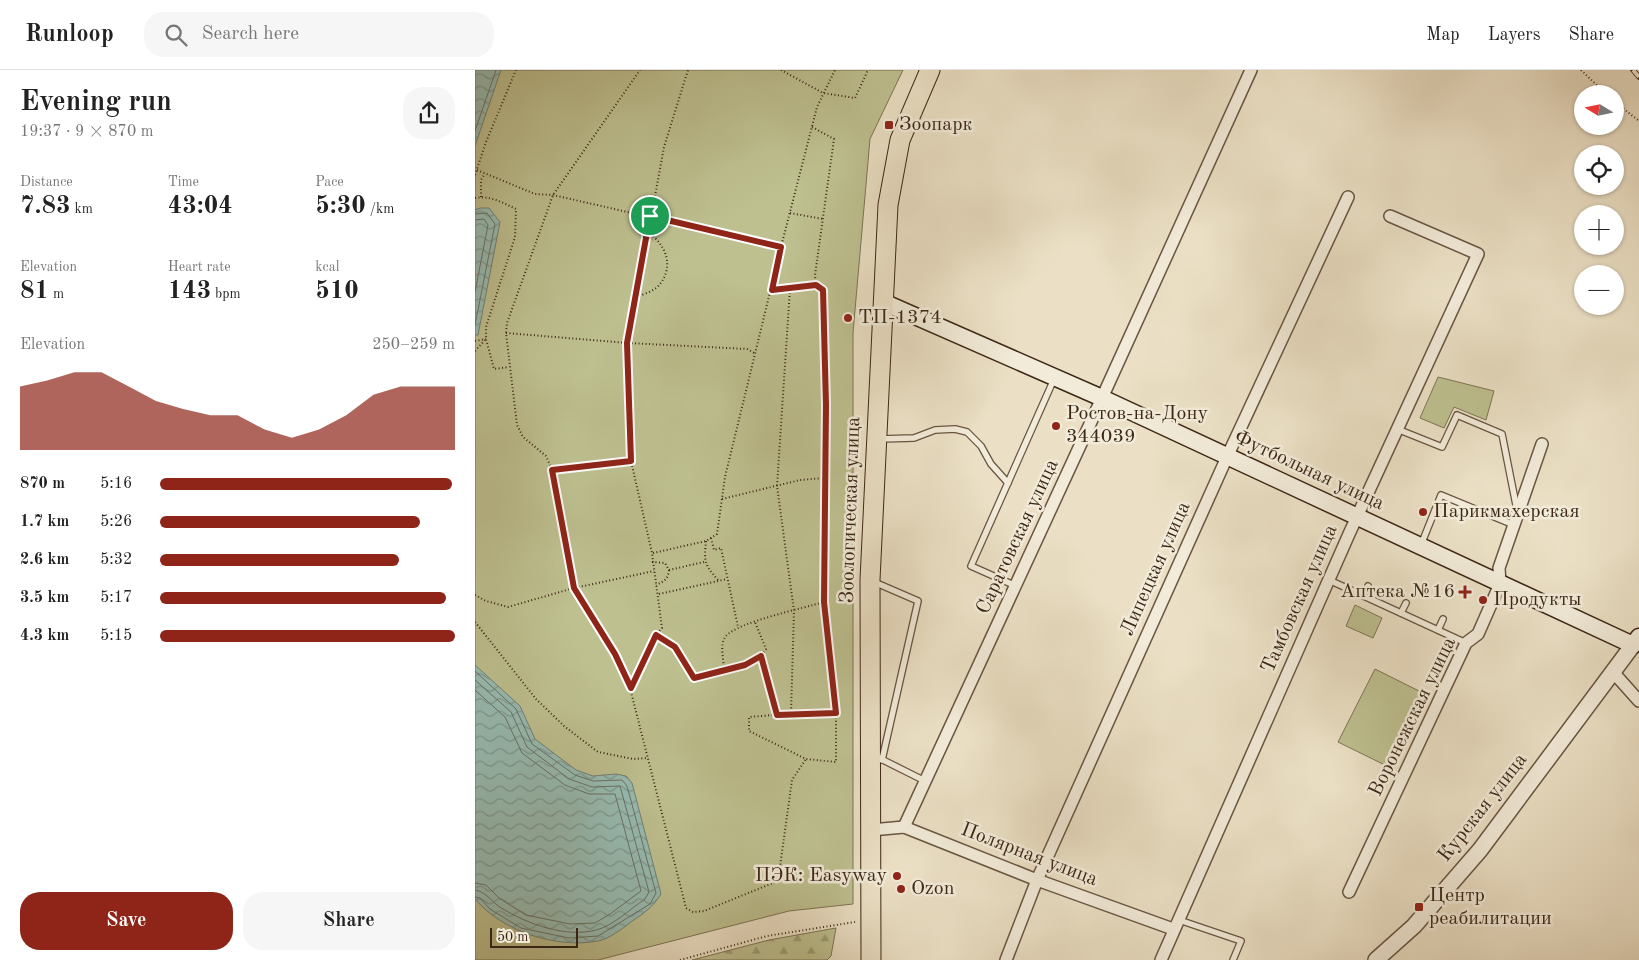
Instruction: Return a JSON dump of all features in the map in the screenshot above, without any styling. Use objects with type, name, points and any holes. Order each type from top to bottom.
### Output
[{"type":"main road","name":"Зоологическая улица","points":[[871,960],[871,830],[876,757],[870,580],[888,205],[899,140],[930,70]]},
{"type":"main road","name":"Футбольная улица","points":[[883,302],[1102,398],[1500,584],[1637,642]]},
{"type":"street","name":"Саратовская улица","points":[[904,828],[1251,70]]},
{"type":"street","name":"Липецкая улица","points":[[1006,960],[1037,880],[1227,457],[1348,197]]},
{"type":"street","name":"Тамбовская улица","points":[[1161,960],[1175,924],[1357,517],[1478,254],[1390,216]]},
{"type":"street","name":"Воронежская улица","points":[[1349,892],[1467,643],[1478,634],[1500,584],[1499,568],[1542,444]]},
{"type":"street","name":"Курская улица","points":[[1376,960],[1414,926],[1480,850],[1637,642]]},
{"type":"street","points":[[1613,672],[1639,702]]},
{"type":"street","name":"Полярная улица","points":[[871,830],[904,828],[1037,880],[1175,924]]},
{"type":"lane","points":[[1015,586],[971,566],[1055,377]]},
{"type":"lane","points":[[1397,429],[1442,447],[1457,415],[1502,434],[1515,520],[1441,495],[1420,547]]},
{"type":"lane","points":[[876,440],[914,438],[935,430],[955,429],[967,432],[981,446],[991,464],[1008,483]]},
{"type":"lane","points":[[870,580],[917,601],[876,757],[925,781]]},
{"type":"lane","points":[[1329,580],[1467,643]]},
{"type":"lane","points":[[1363,596],[1368,586]]},
{"type":"lane","points":[[1401,613],[1406,603]]},
{"type":"lane","points":[[1438,630],[1443,619]]},
{"type":"lane","points":[[1175,924],[1241,941],[1233,960]]},
{"type":"path","points":[[475,174],[486,142],[516,70]]},
{"type":"path","points":[[640,70],[553,195],[507,323],[506,333],[517,425],[523,437],[546,456],[552,470],[574,588],[615,654],[631,688],[685,906],[693,912],[704,911],[778,881],[792,780],[806,759]]},
{"type":"path","points":[[631,688],[656,635],[662,628],[659,594],[652,562],[652,553],[631,461],[627,343],[664,147],[688,70]]},
{"type":"path","points":[[781,70],[823,93],[855,98],[868,70]]},
{"type":"path","points":[[652,553],[706,541],[717,534],[725,477],[781,247],[812,126],[823,93],[835,70]]},
{"type":"path","points":[[1581,70],[1597,85]]},
{"type":"path","points":[[1624,109],[1639,121]]},
{"type":"path","points":[[812,126],[834,139],[816,285]]},
{"type":"path","points":[[477,170],[535,194],[553,195],[781,247]]},
{"type":"path","points":[[481,196],[481,180],[485,174]]},
{"type":"path","points":[[475,198],[481,196],[498,200],[516,209],[515,236],[486,327],[486,339],[494,369],[510,367]]},
{"type":"path","points":[[790,213],[823,219]]},
{"type":"path","points":[[637,297],[660,284],[666,273],[668,259],[657,239],[649,233]]},
{"type":"path","points":[[772,290],[816,285],[823,290],[826,405],[824,602],[836,713],[836,762],[806,759],[775,742],[749,731],[749,717],[836,713]]},
{"type":"path","points":[[790,289],[777,486],[795,611],[791,714]]},
{"type":"path","points":[[506,333],[627,343],[747,349],[756,354]]},
{"type":"path","points":[[475,341],[486,339]]},
{"type":"path","points":[[475,351],[486,339]]},
{"type":"path","points":[[552,470],[631,461]]},
{"type":"path","points":[[722,499],[777,486],[824,478]]},
{"type":"path","points":[[711,538],[714,550],[721,548],[738,627]]},
{"type":"path","points":[[706,541],[705,562],[718,580]]},
{"type":"path","points":[[652,562],[665,563],[669,570],[664,582],[656,584]]},
{"type":"path","points":[[669,570],[705,562]]},
{"type":"path","points":[[475,595],[486,601],[508,607],[574,588],[654,571]]},
{"type":"path","points":[[659,594],[727,579]]},
{"type":"path","points":[[724,670],[723,647],[725,636],[738,627],[824,602]]},
{"type":"path","points":[[475,622],[536,699],[571,731],[598,752],[633,759],[648,758]]},
{"type":"path","points":[[656,635],[675,647],[694,678],[745,665],[761,656],[766,648],[755,622]]},
{"type":"path","points":[[761,656],[777,715]]},
{"type":"path","points":[[680,960],[767,936],[856,922]]},
{"type":"green space","points":[[475,70],[903,70],[870,139],[853,333],[853,904],[789,911],[598,960],[475,960]]},
{"type":"green space","points":[[1438,377],[1494,391],[1486,420],[1454,407],[1444,428],[1420,418]]},
{"type":"green space","points":[[1355,605],[1382,618],[1373,638],[1346,626]]},
{"type":"green space","points":[[1375,669],[1425,694],[1389,767],[1338,742]]},
{"type":"green space","points":[[836,928],[831,956],[827,960],[692,960],[769,940]]},
{"type":"water","points":[[475,70],[501,70],[475,146]]},
{"type":"water","points":[[489,208],[500,222],[478,335],[475,335],[475,210]]},
{"type":"water","points":[[475,665],[520,706],[535,739],[576,770],[593,776],[616,774],[626,776],[632,783],[661,894],[655,903],[644,913],[607,938],[582,943],[548,940],[531,935],[500,920],[475,899]]},
{"type":"railway","points":[[1633,70],[1639,77]]},
{"type":"place","name":"Зоопарк","points":[[889,125]]},
{"type":"place","name":"ТП-1374","points":[[848,318]]},
{"type":"place","name":"Ростов-на-Дону 344039","points":[[1056,426]]},
{"type":"place","name":"Парикмахерская","points":[[1423,512]]},
{"type":"place","name":"Аптека №16","points":[[1465,592]]},
{"type":"place","name":"Продукты","points":[[1483,600]]},
{"type":"place","name":"ПЭК: Easyway","points":[[897,876]]},
{"type":"place","name":"Ozon","points":[[901,889]]},
{"type":"place","name":"Центр реабилитации","points":[[1419,907]]},
{"type":"route","points":[[650,216],[781,247],[772,290],[816,285],[823,290],[826,405],[823,549],[824,602],[836,713],[811,712],[777,715],[761,656],[745,665],[694,678],[693,673],[675,647],[656,635],[631,688],[615,654],[574,588],[552,470],[631,461],[627,343],[649,233],[650,216]]}]
